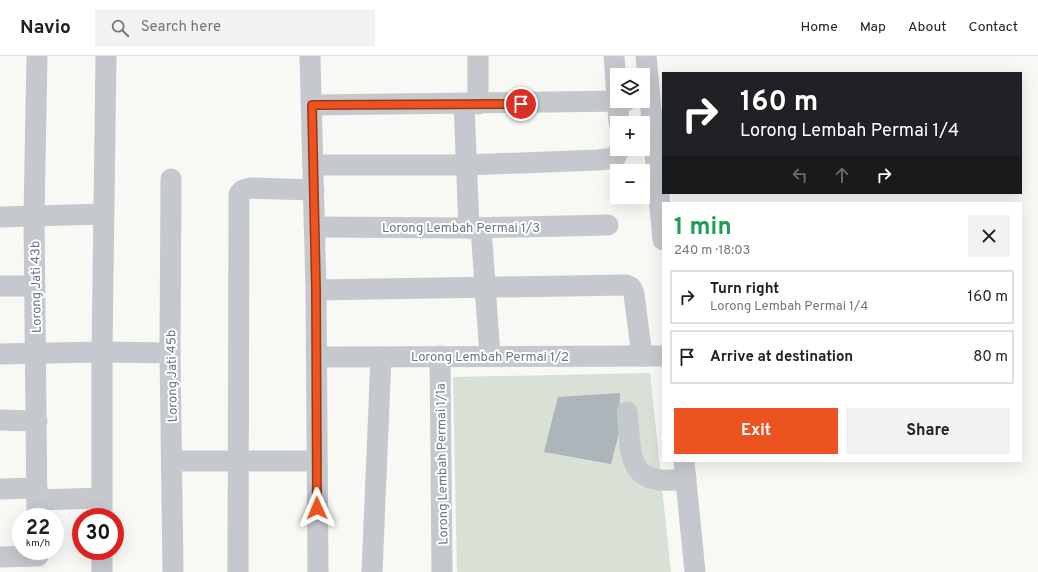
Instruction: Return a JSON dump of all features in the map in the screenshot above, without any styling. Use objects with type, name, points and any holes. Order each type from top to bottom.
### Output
[{"type":"street","name":"Lorong Jati 43b","points":[[37,56],[34,216],[37,502]]},
{"type":"street","points":[[0,489],[37,502],[102,507],[102,352],[106,56]]},
{"type":"street","points":[[310,56],[316,290],[316,461],[318,572]]},
{"type":"street","points":[[478,56],[471,104],[466,165],[484,287],[490,356]]},
{"type":"street","points":[[614,56],[616,68]]},
{"type":"street","points":[[646,56],[646,68]]},
{"type":"street","points":[[312,105],[610,101]]},
{"type":"street","points":[[647,108],[662,232]]},
{"type":"street","points":[[313,165],[466,165],[598,160],[615,158],[616,156]]},
{"type":"street","name":"Lorong Jati 45b","points":[[171,179],[170,353],[173,572]]},
{"type":"street","points":[[238,572],[240,194],[243,190],[250,188],[314,190]]},
{"type":"street","points":[[0,217],[104,214]]},
{"type":"street","name":"Lorong Lembah Permai 1/3","points":[[314,227],[475,228],[608,225]]},
{"type":"street","points":[[316,290],[626,285],[631,287],[634,294],[642,356]]},
{"type":"street","points":[[0,286],[35,286]]},
{"type":"street","points":[[0,354],[102,352],[170,353]]},
{"type":"street","name":"Lorong Lembah Permai 1/1a","points":[[440,356],[442,572]]},
{"type":"street","name":"Lorong Lembah Permai 1/2","points":[[317,357],[662,356]]},
{"type":"street","points":[[372,572],[381,357]]},
{"type":"street","points":[[627,412],[632,457],[638,470],[654,480],[668,481],[685,470],[695,572]]},
{"type":"street","points":[[0,420],[37,421]]},
{"type":"street","points":[[172,461],[316,461]]},
{"type":"street","points":[[0,557],[12,558]]},
{"type":"street","points":[[102,560],[102,572]]},
{"type":"shaded area","points":[[650,373],[671,572],[457,572],[453,377]]},
{"type":"building","points":[[620,393],[619,433],[611,464],[544,452],[558,397]]},
{"type":"route","points":[[317,508],[317,357],[312,105],[521,104]]}]
